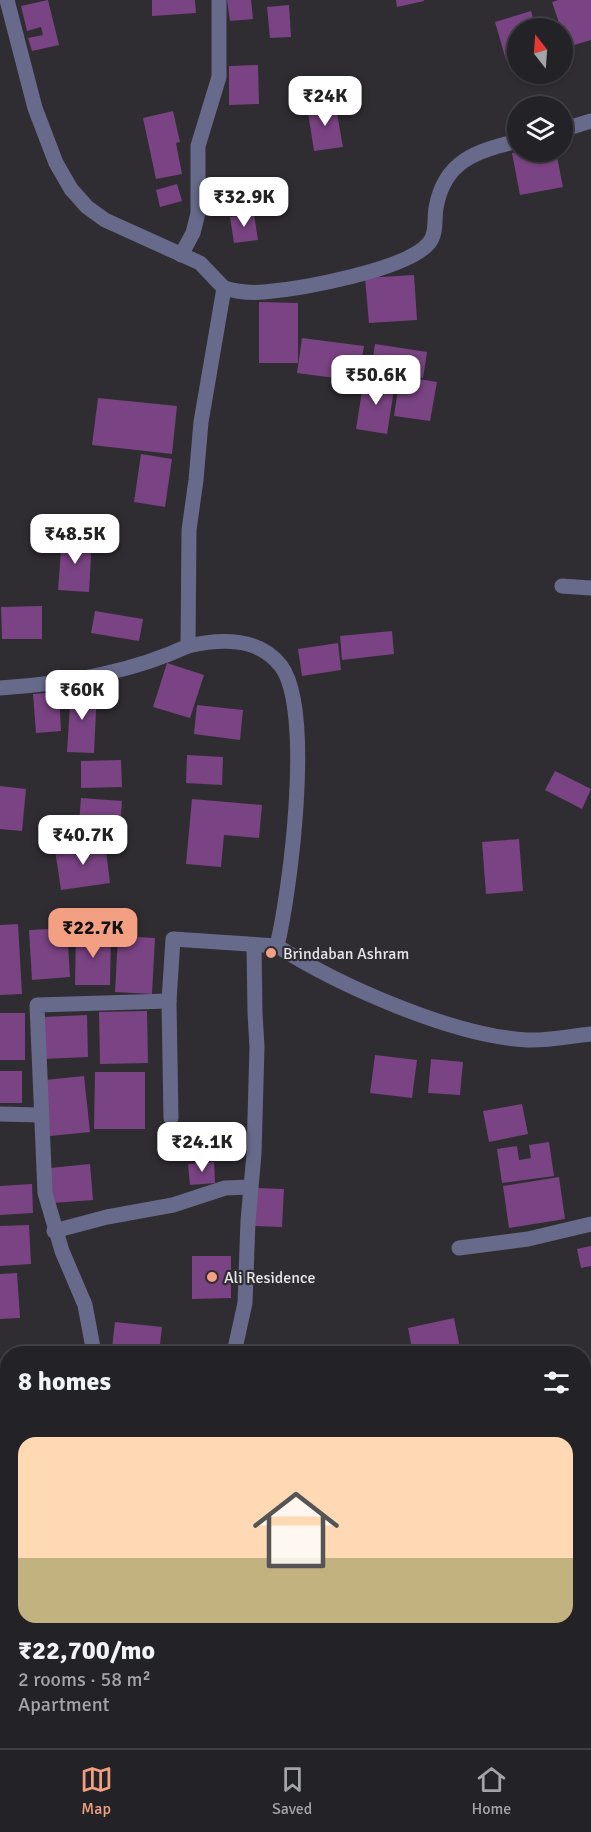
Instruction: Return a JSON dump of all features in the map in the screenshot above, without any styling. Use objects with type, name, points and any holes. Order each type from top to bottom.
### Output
[{"type":"street","points":[[7,0],[35,108],[56,163],[71,189],[87,207],[105,220],[200,263],[224,288],[262,292],[295,288],[400,262],[421,251],[431,241],[436,227],[435,210],[441,187],[455,166],[476,154],[507,144]]},
{"type":"street","points":[[181,255],[194,233],[198,213],[198,146],[219,77],[219,0]]},
{"type":"street","points":[[573,126],[591,121]]},
{"type":"street","points":[[188,645],[189,530],[201,422],[224,288]]},
{"type":"street","points":[[562,586],[591,588]]},
{"type":"street","points":[[0,688],[65,681],[122,670],[152,661],[188,645],[215,640],[230,640],[248,644],[265,652],[281,666],[291,690],[296,729],[296,813],[289,883],[277,946]]},
{"type":"street","points":[[171,1118],[169,1001],[173,939],[277,946],[310,968],[402,1008],[472,1031],[528,1040],[591,1034]]},
{"type":"street","points":[[236,1346],[245,1303],[250,1187],[254,1154],[257,1047],[254,945]]},
{"type":"street","points":[[93,1346],[86,1305],[54,1231],[45,1193],[37,1005],[169,1001]]},
{"type":"street","points":[[0,1114],[40,1115]]},
{"type":"street","points":[[54,1231],[107,1217],[173,1205],[225,1188],[250,1187]]},
{"type":"street","points":[[459,1248],[528,1239],[591,1224]]},
{"type":"building","points":[[48,0],[59,45],[32,51],[28,38],[43,35],[41,27],[27,31],[21,6]]},
{"type":"building","points":[[152,0],[195,0],[196,13],[152,16]]},
{"type":"building","points":[[227,0],[251,0],[253,19],[230,21]]},
{"type":"building","points":[[396,0],[424,0],[424,1],[397,7]]},
{"type":"building","points":[[591,0],[591,40],[573,45],[573,18],[557,18],[552,2]]},
{"type":"building","points":[[289,5],[291,37],[270,38],[267,7]]},
{"type":"building","points":[[531,11],[533,18],[508,18]]},
{"type":"building","points":[[507,18],[507,60],[506,60],[495,22]]},
{"type":"building","points":[[258,65],[259,104],[229,105],[229,66]]},
{"type":"building","points":[[335,102],[343,147],[314,151],[307,106]]},
{"type":"building","points":[[173,111],[180,142],[176,143],[182,174],[156,179],[143,118]]},
{"type":"building","points":[[514,162],[558,162],[563,187],[520,195]]},
{"type":"building","points":[[177,184],[182,201],[160,207],[156,190]]},
{"type":"building","points":[[254,214],[258,240],[234,243],[230,217]]},
{"type":"building","points":[[414,275],[417,320],[369,323],[365,278]]},
{"type":"building","points":[[259,302],[298,303],[298,363],[259,363]]},
{"type":"building","points":[[302,338],[364,346],[358,381],[297,373]]},
{"type":"building","points":[[375,344],[427,352],[423,378],[371,370]]},
{"type":"building","points":[[400,376],[437,382],[430,421],[394,416]]},
{"type":"building","points":[[364,379],[395,383],[387,434],[356,429]]},
{"type":"building","points":[[98,398],[177,406],[172,454],[92,445]]},
{"type":"building","points":[[141,454],[172,459],[165,507],[134,502]]},
{"type":"building","points":[[62,537],[92,539],[89,592],[58,590]]},
{"type":"building","points":[[42,606],[42,639],[2,639],[1,607]]},
{"type":"building","points":[[95,611],[143,619],[139,641],[91,633]]},
{"type":"building","points":[[392,631],[394,654],[342,660],[340,636]]},
{"type":"building","points":[[338,643],[341,670],[302,676],[298,649]]},
{"type":"building","points":[[167,663],[204,675],[190,718],[153,707]]},
{"type":"building","points":[[71,689],[97,691],[94,753],[67,752]]},
{"type":"building","points":[[59,692],[61,731],[36,733],[33,694]]},
{"type":"building","points":[[197,705],[243,710],[240,740],[194,734]]},
{"type":"building","points":[[187,755],[223,757],[222,785],[186,783]]},
{"type":"building","points":[[121,760],[122,787],[81,788],[81,761]]},
{"type":"building","points":[[555,771],[591,789],[582,809],[545,790]]},
{"type":"building","points":[[0,786],[26,789],[22,831],[0,829]]},
{"type":"building","points":[[81,798],[122,801],[120,826],[79,823]]},
{"type":"building","points":[[192,799],[262,805],[259,838],[224,835],[221,867],[186,864]]},
{"type":"building","points":[[519,839],[523,891],[486,894],[482,842]]},
{"type":"building","points":[[105,843],[110,883],[61,890],[55,850]]},
{"type":"building","points":[[18,924],[22,994],[0,995],[0,925]]},
{"type":"building","points":[[67,928],[70,977],[32,980],[29,930]]},
{"type":"building","points":[[76,933],[111,934],[110,985],[75,985]]},
{"type":"building","points":[[118,936],[155,938],[152,994],[115,992]]},
{"type":"building","points":[[147,1011],[148,1063],[100,1064],[99,1012]]},
{"type":"building","points":[[0,1013],[25,1013],[25,1060],[0,1060]]},
{"type":"building","points":[[87,1015],[88,1057],[44,1059],[43,1017]]},
{"type":"building","points":[[375,1055],[417,1060],[412,1098],[370,1093]]},
{"type":"building","points":[[431,1059],[463,1062],[460,1095],[428,1093]]},
{"type":"building","points":[[0,1071],[22,1071],[22,1103],[0,1103]]},
{"type":"building","points":[[95,1072],[145,1072],[145,1129],[94,1129]]},
{"type":"building","points":[[84,1076],[90,1132],[50,1136],[45,1080]]},
{"type":"building","points":[[522,1104],[528,1134],[489,1142],[483,1111]]},
{"type":"building","points":[[549,1142],[554,1176],[502,1183],[497,1149],[517,1146],[519,1160],[531,1158],[529,1145]]},
{"type":"building","points":[[214,1162],[215,1183],[190,1185],[188,1164]]},
{"type":"building","points":[[90,1164],[93,1200],[53,1203],[50,1168]]},
{"type":"building","points":[[559,1177],[565,1219],[509,1228],[503,1186]]},
{"type":"building","points":[[32,1184],[33,1213],[0,1215],[0,1186]]},
{"type":"building","points":[[257,1188],[284,1189],[282,1227],[254,1226]]},
{"type":"building","points":[[29,1225],[31,1264],[0,1266],[0,1226]]},
{"type":"building","points":[[591,1246],[591,1266],[581,1268],[577,1249]]},
{"type":"building","name":"Ali Residence","points":[[192,1256],[231,1256],[231,1298],[192,1299]]},
{"type":"building","points":[[17,1273],[20,1318],[0,1319],[0,1274]]},
{"type":"building","points":[[454,1318],[460,1346],[412,1346],[408,1328]]},
{"type":"building","points":[[115,1322],[162,1327],[160,1346],[112,1346]]},
{"type":"place","name":"Brindaban Ashram","points":[[271,953]]},
{"type":"place","name":"Ali Residence","points":[[212,1277]]}]
